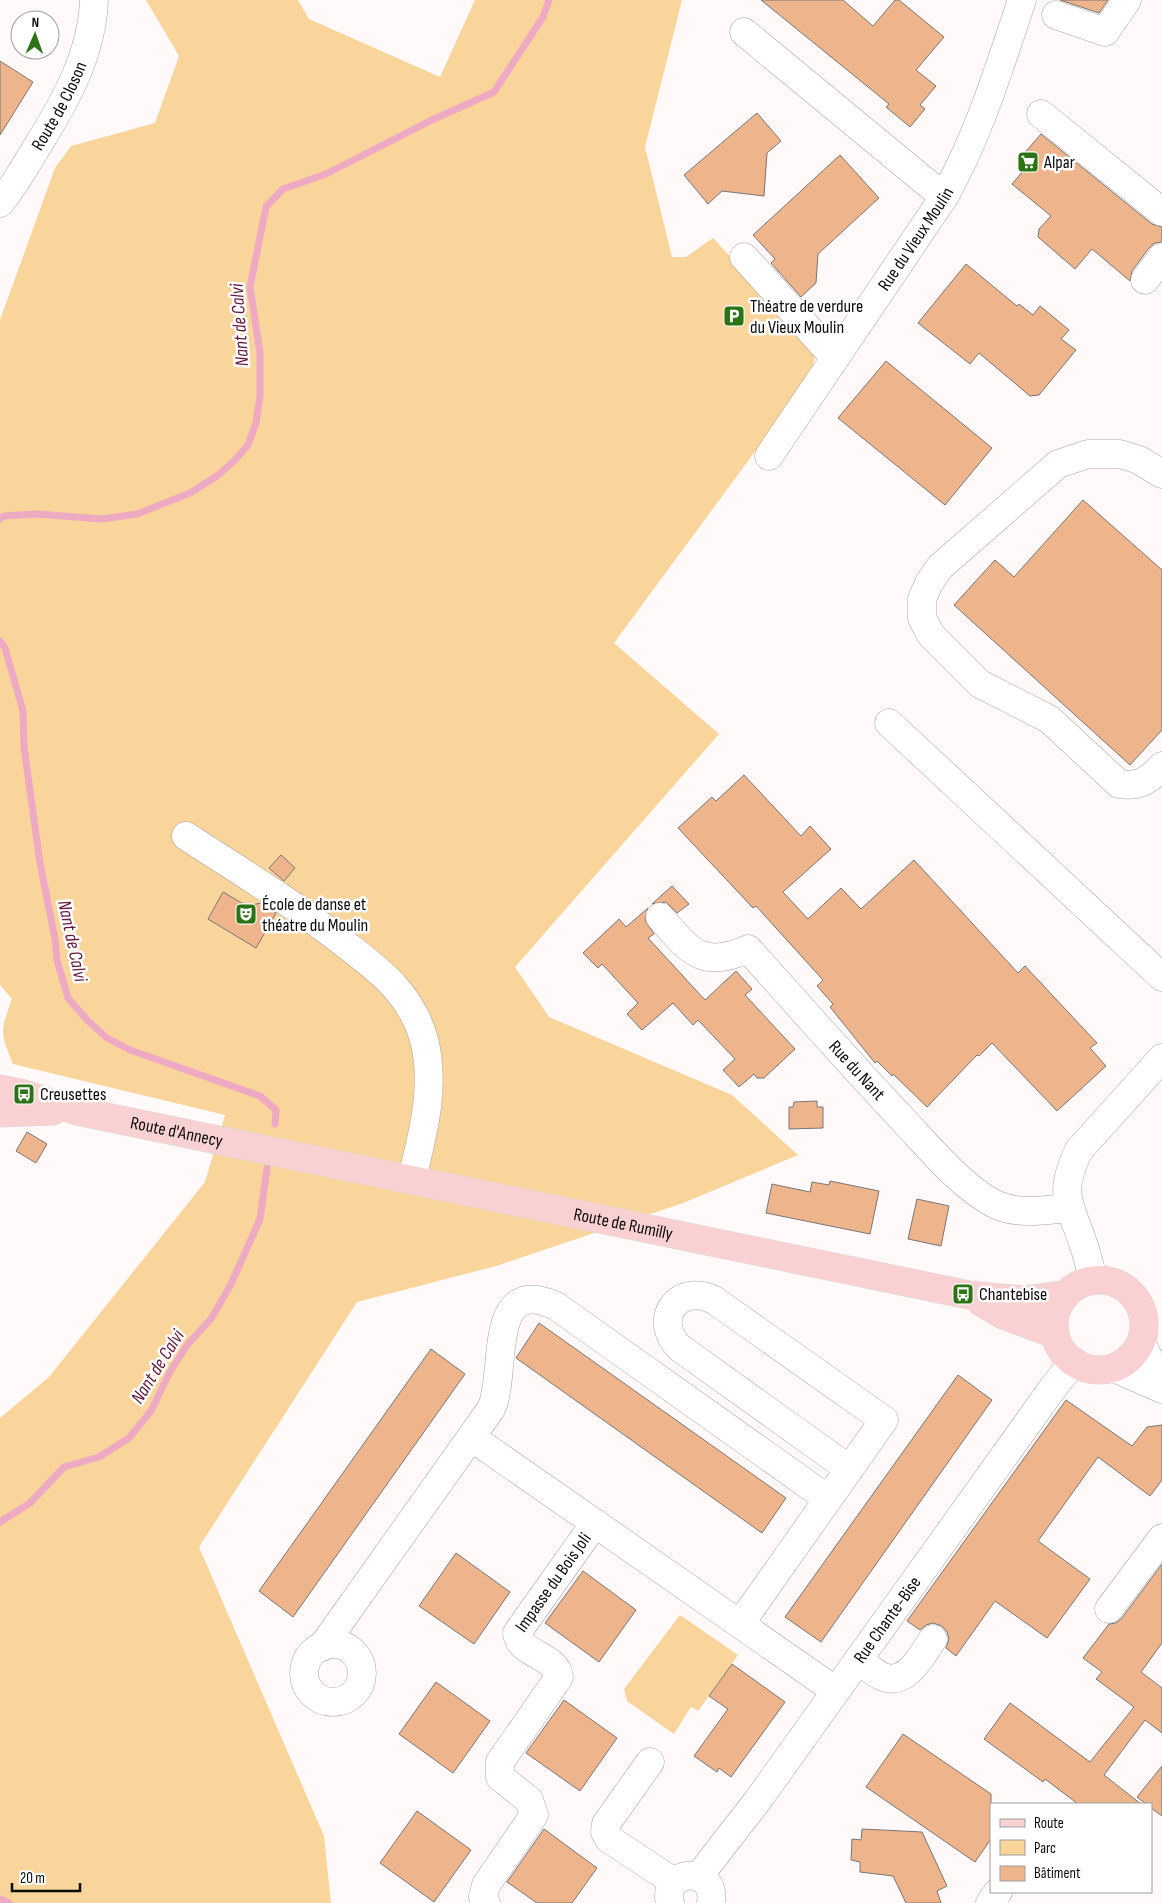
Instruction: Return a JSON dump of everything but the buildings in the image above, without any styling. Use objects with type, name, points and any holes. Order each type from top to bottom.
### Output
[{"type":"main road","name":"Route d'Annecy","points":[[0,1089],[24,1094],[77,1111],[278,1151]]},
{"type":"main road","name":"Route d'Annecy","points":[[0,1113],[77,1111]]},
{"type":"main road","name":"Route de Rumilly","points":[[278,1151],[969,1295],[1024,1300],[1064,1295]]},
{"type":"main road","points":[[1102,1279],[1120,1284],[1151,1303],[1144,1319],[1149,1335],[1130,1358],[1114,1368],[1094,1370],[1074,1362],[1059,1347],[1054,1334],[1055,1313],[1064,1295],[1077,1285],[1093,1280],[1102,1279]]},
{"type":"main road","name":"Route de Rumilly","points":[[969,1295],[1003,1315],[1054,1334]]},
{"type":"street","name":"Route de Closon","points":[[0,203],[15,183],[71,86],[90,33],[94,0]]},
{"type":"street","name":"Rue du Vieux Moulin","points":[[768,456],[944,197],[975,136],[1022,0]]},
{"type":"street","points":[[1056,14],[1105,32],[1127,0]]},
{"type":"street","points":[[744,32],[944,197]]},
{"type":"street","points":[[1041,114],[1162,212]]},
{"type":"street","points":[[744,257],[835,358]]},
{"type":"street","points":[[1145,280],[1162,258]]},
{"type":"street","points":[[1162,474],[1139,460],[1120,454],[1088,454],[1058,464],[940,568],[929,583],[922,599],[922,618],[931,635],[980,684],[1049,719],[1119,784],[1132,786],[1143,782],[1162,766]]},
{"type":"street","points":[[889,723],[1162,977]]},
{"type":"street","points":[[186,836],[291,904],[329,932],[380,972],[408,1004],[424,1039],[428,1061],[426,1111],[412,1178]]},
{"type":"street","name":"Rue du Nant","points":[[660,916],[695,953],[716,957],[748,949],[858,1073],[930,1150],[982,1196],[997,1206],[1016,1211],[1068,1208]]},
{"type":"street","points":[[1093,1280],[1084,1246],[1068,1208],[1067,1188],[1071,1168],[1080,1150],[1162,1058]]},
{"type":"street","points":[[740,1624],[884,1420],[714,1300],[696,1294],[679,1300],[672,1306],[668,1315],[668,1333],[680,1348],[849,1469]]},
{"type":"street","points":[[322,1647],[478,1428],[496,1397],[507,1316],[519,1303],[529,1300],[539,1300],[556,1306],[828,1500]]},
{"type":"street","points":[[1149,1335],[1152,1364],[1162,1375]]},
{"type":"street","name":"Rue Chante-Bise","points":[[681,1887],[758,1800],[1055,1385],[1074,1362]]},
{"type":"street","points":[[1114,1368],[1162,1389]]},
{"type":"street","name":"Impasse du Bois Joli","points":[[478,1428],[594,1523],[836,1692]]},
{"type":"street","name":"Impasse du Bois Joli","points":[[486,1903],[483,1897],[486,1885],[534,1815],[529,1800],[500,1777],[500,1762],[558,1677],[554,1667],[520,1642],[517,1633],[594,1523]]},
{"type":"street","points":[[1109,1610],[1162,1538]]},
{"type":"street","points":[[858,1660],[882,1676],[897,1677],[910,1671],[933,1639]]},
{"type":"street","points":[[650,1762],[606,1824],[605,1832],[609,1839],[681,1887],[710,1887],[711,1903]]},
{"type":"green space","points":[[146,0],[298,0],[309,19],[440,77],[475,0],[682,0],[645,147],[672,257],[686,257],[713,238],[811,344],[815,354],[812,374],[614,643],[719,734],[515,967],[549,1017],[732,1095],[798,1155],[683,1203],[496,1266],[357,1302],[199,1547],[324,1836],[331,1903],[0,1903],[0,1418],[49,1377],[205,1182],[225,1115],[13,1064],[3,1032],[12,999],[0,985],[0,320],[55,168],[71,146],[155,123],[179,56]]},
{"type":"green space","points":[[680,1615],[738,1655],[698,1711],[691,1707],[674,1734],[627,1701],[624,1689]]},
{"type":"waterway","name":"Nant de Calvi","points":[[0,519],[4,516],[36,514],[102,519],[137,514],[190,493],[217,476],[235,460],[248,445],[256,423],[260,396],[260,353],[250,287],[266,207],[283,189],[326,174],[432,120],[494,92],[543,17],[549,0]]},
{"type":"waterway","name":"Nant de Calvi","points":[[0,641],[5,648],[23,711],[24,747],[40,863],[55,939],[57,960],[68,998],[88,1021],[107,1038],[130,1050],[260,1096],[276,1110],[275,1124]]},
{"type":"waterway","name":"Nant de Calvi","points":[[0,1522],[30,1503],[64,1467],[99,1457],[129,1438],[151,1411],[170,1372],[187,1345],[211,1319],[231,1284],[260,1219],[267,1168]]},
{"type":"waterway","name":"Nant de Calvi","points":[[0,1899],[9,1903]]},
{"type":"place","name":"Alpar","points":[[1028,162]]},
{"type":"place","name":"Théatre de verdure du Vieux Moulin","points":[[734,316]]},
{"type":"place","name":"École de danse et théatre du Moulin","points":[[246,914]]},
{"type":"place","name":"Creusettes","points":[[24,1094]]},
{"type":"place","name":"Chantebise","points":[[963,1294]]}]
